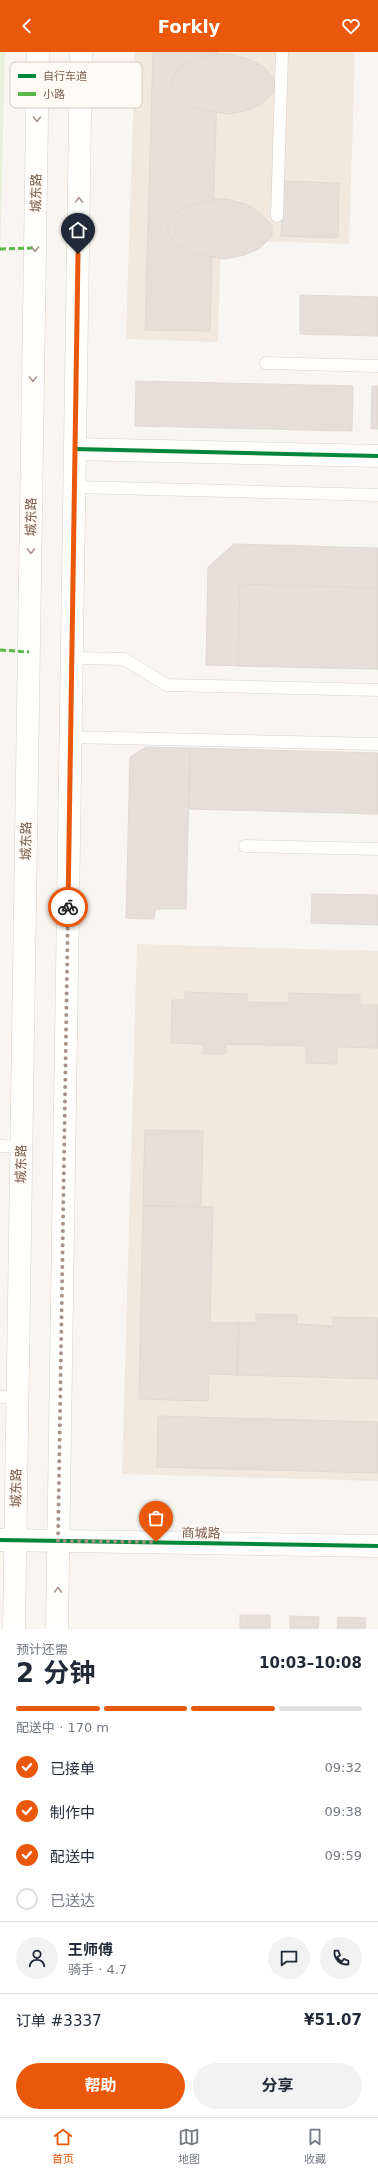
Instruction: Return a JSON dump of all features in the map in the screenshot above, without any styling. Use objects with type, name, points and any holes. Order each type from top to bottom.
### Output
[{"type":"main road","name":"城东路","points":[[38,52],[38,62]]},
{"type":"main road","points":[[81,52],[81,62]]},
{"type":"main road","name":"城东路","points":[[14,1629],[8,1540],[9,1398],[22,1147],[37,108]]},
{"type":"main road","points":[[57,1629],[80,108]]},
{"type":"main road","points":[[75,449],[378,456]]},
{"type":"main road","name":"商城路","points":[[8,1540],[378,1546]]},
{"type":"lane","points":[[277,216],[282,52]]},
{"type":"lane","points":[[266,363],[378,366]]},
{"type":"lane","points":[[75,487],[378,495]]},
{"type":"lane","points":[[72,658],[124,659],[167,685],[378,690]]},
{"type":"lane","points":[[71,737],[378,744]]},
{"type":"lane","points":[[245,846],[378,848]]},
{"type":"lane","points":[[0,1146],[22,1147]]},
{"type":"shaded area","points":[[135,52],[355,52],[349,244],[221,240],[218,342],[126,339],[133,108],[142,108],[142,62],[135,62]]},
{"type":"shaded area","points":[[137,944],[378,951],[378,1481],[122,1474]]},
{"type":"green space","points":[[0,52],[5,52],[0,259]]},
{"type":"building","points":[[153,52],[218,52],[210,331],[145,330]]},
{"type":"building","points":[[230,54],[251,60],[264,67],[275,80],[275,91],[263,103],[249,110],[228,114],[197,109],[181,100],[171,88],[172,78],[180,66],[199,58]]},
{"type":"building","points":[[283,181],[339,183],[338,238],[281,236]]},
{"type":"building","points":[[227,199],[248,205],[260,213],[272,226],[272,236],[259,249],[245,255],[225,259],[194,254],[178,246],[168,233],[168,223],[177,212],[196,203]]},
{"type":"building","points":[[300,295],[378,297],[378,336],[300,334]]},
{"type":"building","points":[[136,381],[353,386],[352,431],[135,426]]},
{"type":"building","points":[[372,386],[378,386],[378,429],[371,429]]},
{"type":"building","points":[[234,544],[378,548],[378,669],[206,665],[208,567]]},
{"type":"building","points":[[240,584],[378,588],[378,669],[238,666]]},
{"type":"building","points":[[146,747],[190,748],[186,909],[155,909],[154,919],[126,918],[130,757]]},
{"type":"building","points":[[190,748],[378,753],[378,814],[189,809]]},
{"type":"building","points":[[312,894],[378,895],[378,925],[311,923]]},
{"type":"building","points":[[185,992],[247,994],[247,1002],[288,1003],[289,993],[360,995],[360,1005],[378,1005],[378,1048],[337,1047],[337,1064],[306,1063],[307,1046],[226,1044],[226,1054],[203,1054],[204,1044],[171,1043],[172,1000],[185,1000]]},
{"type":"building","points":[[145,1130],[203,1131],[201,1207],[143,1206]]},
{"type":"building","points":[[143,1206],[213,1207],[210,1323],[239,1323],[237,1375],[209,1374],[208,1401],[139,1399]]},
{"type":"building","points":[[256,1314],[297,1315],[296,1324],[333,1326],[333,1317],[378,1318],[378,1379],[237,1375],[239,1323],[256,1323]]},
{"type":"building","points":[[158,1416],[378,1422],[378,1473],[157,1467]]},
{"type":"building","points":[[240,1615],[270,1615],[270,1629],[240,1629]]},
{"type":"building","points":[[290,1616],[319,1617],[318,1629],[290,1629]]},
{"type":"building","points":[[338,1617],[366,1618],[365,1629],[337,1629]]},
{"type":"marked path","points":[[0,249],[35,248]]},
{"type":"marked path","points":[[0,650],[29,652]]},
{"type":"cycle path","points":[[75,449],[378,456]]},
{"type":"cycle path","points":[[0,1540],[378,1546]]},
{"type":"way so far","points":[[68,907],[58,1541],[156,1542]]},
{"type":"route","points":[[68,907],[78,254]]}]
